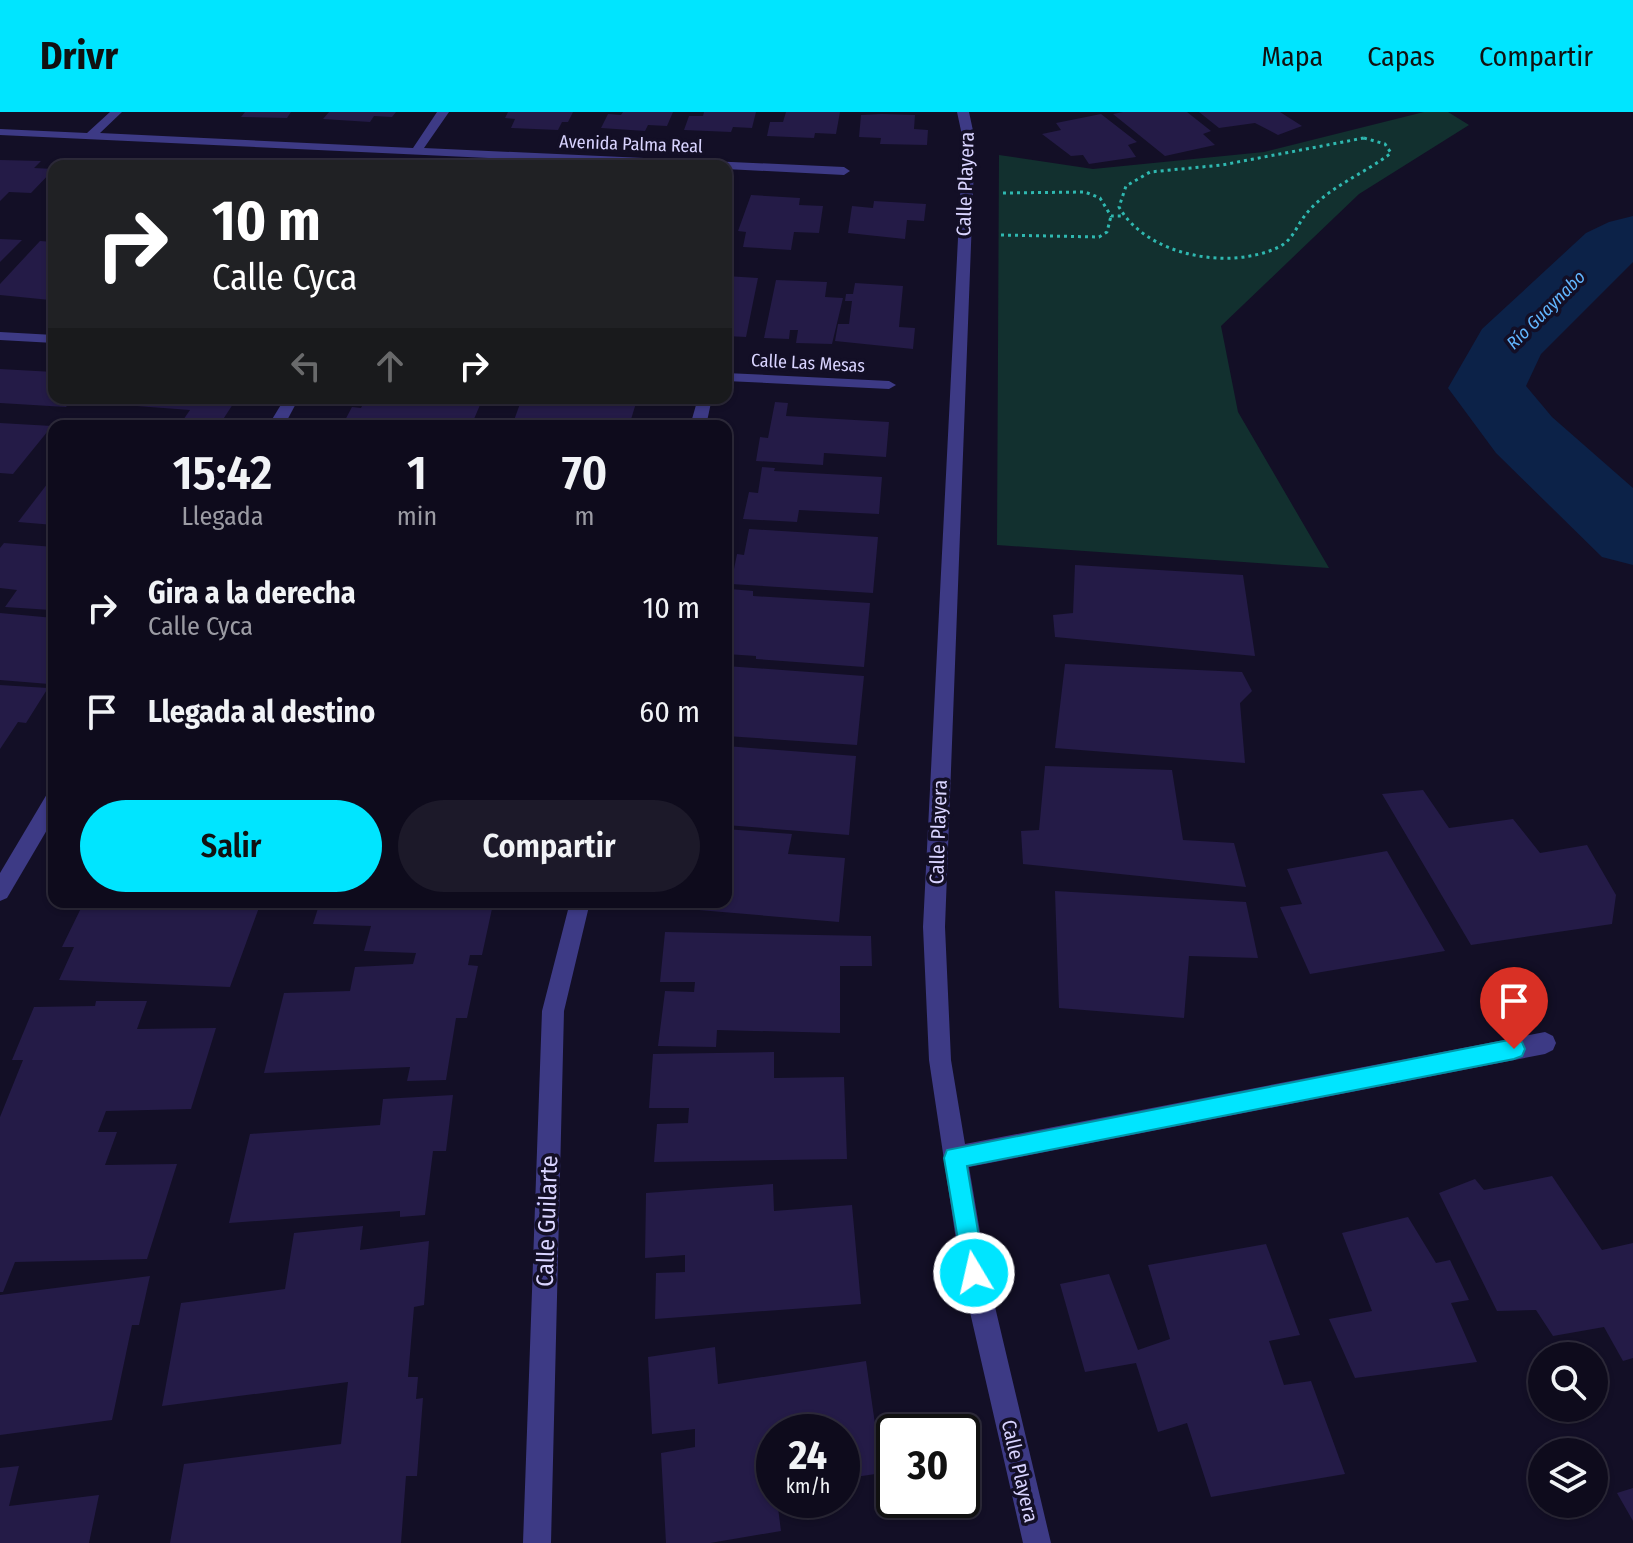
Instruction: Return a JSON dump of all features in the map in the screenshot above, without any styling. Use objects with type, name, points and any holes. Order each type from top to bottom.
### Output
[{"type":"street","points":[[90,136],[116,112]]},
{"type":"street","points":[[416,152],[443,112]]},
{"type":"street","name":"Calle Playera","points":[[968,114],[934,927],[940,1060],[974,1273],[1037,1543]]},
{"type":"street","name":"Avenida Palma Real","points":[[0,132],[596,160]]},
{"type":"street","name":"Avenida Palma Real","points":[[732,166],[844,171]]},
{"type":"street","points":[[0,336],[48,339]]},
{"type":"street","name":"Calle Las Mesas","points":[[732,377],[889,385]]},
{"type":"street","points":[[0,892],[48,810]]},
{"type":"street","name":"Calle Guilarte","points":[[537,1543],[553,1011],[579,908]]},
{"type":"street","points":[[955,1158],[1545,1043]]},
{"type":"path","points":[[1111,216],[1122,216],[1142,234],[1182,250],[1223,258],[1266,252],[1290,240],[1311,209],[1391,151],[1377,140],[1359,139],[1222,165],[1150,172],[1131,181],[1122,192],[1119,207],[1122,216]]},
{"type":"path","points":[[964,234],[1099,237],[1107,232],[1111,216],[1098,196],[1079,189],[1042,194],[966,192]]},
{"type":"green space","points":[[1424,112],[1448,112],[1469,125],[1359,194],[1221,326],[1238,412],[1329,568],[997,545],[999,155],[1093,169],[1264,152]]},
{"type":"building","points":[[245,112],[291,112],[287,118],[241,117]]},
{"type":"building","points":[[329,112],[396,112],[392,117],[374,116],[370,122],[323,119]]},
{"type":"building","points":[[508,112],[573,112],[568,122],[562,122],[558,130],[511,128],[515,119],[505,118]]},
{"type":"building","points":[[623,112],[673,112],[667,126],[648,125],[645,131],[601,128],[608,114],[621,115]]},
{"type":"building","points":[[704,112],[756,112],[752,128],[733,127],[731,132],[684,130],[689,116],[703,116]]},
{"type":"building","points":[[786,112],[840,112],[836,134],[815,133],[814,138],[767,136],[770,122],[783,122]]},
{"type":"building","points":[[1187,112],[1211,131],[1203,134],[1215,145],[1165,156],[1113,114]]},
{"type":"building","points":[[1199,112],[1280,112],[1302,126],[1278,135],[1255,123],[1219,128]]},
{"type":"building","points":[[1101,114],[1137,142],[1128,145],[1136,157],[1089,164],[1083,155],[1071,156],[1042,134],[1061,130],[1056,123]]},
{"type":"building","points":[[861,115],[915,115],[914,129],[928,130],[927,145],[880,144],[881,138],[859,137]]},
{"type":"building","points":[[0,160],[41,161],[34,168],[48,169],[48,175],[31,193],[9,192],[0,201]]},
{"type":"building","points":[[751,195],[800,198],[799,205],[823,206],[819,233],[794,232],[791,250],[743,247],[746,232],[738,231]]},
{"type":"building","points":[[874,201],[926,204],[924,221],[907,220],[905,239],[848,233],[852,206],[873,208]]},
{"type":"building","points":[[0,239],[22,240],[0,262]]},
{"type":"building","points":[[40,241],[48,242],[48,300],[0,295],[0,284]]},
{"type":"building","points":[[732,276],[758,278],[746,337],[732,336]]},
{"type":"building","points":[[776,280],[827,282],[825,297],[843,298],[832,344],[796,343],[798,330],[790,330],[789,339],[764,338]]},
{"type":"building","points":[[855,283],[903,286],[899,327],[915,328],[913,349],[835,341],[838,324],[849,324],[852,301],[845,301],[846,294],[853,294]]},
{"type":"building","points":[[0,369],[48,372],[48,404],[68,404],[66,407],[0,403]]},
{"type":"building","points":[[775,402],[788,403],[786,416],[889,422],[886,457],[824,453],[823,465],[756,461],[760,437],[768,438]]},
{"type":"building","points":[[110,404],[233,404],[223,420],[183,420],[190,410]]},
{"type":"building","points":[[363,404],[480,404],[474,420],[345,420],[352,407],[361,408]]},
{"type":"building","points":[[520,404],[636,404],[631,420],[514,420]]},
{"type":"building","points":[[0,423],[48,426],[48,431],[13,474],[0,473]]},
{"type":"building","points":[[762,467],[775,468],[774,471],[882,477],[879,514],[799,510],[797,522],[743,519],[749,492],[758,493]]},
{"type":"building","points":[[48,483],[48,524],[18,522]]},
{"type":"building","points":[[749,529],[878,537],[873,593],[732,584],[737,554],[744,555]]},
{"type":"building","points":[[4,543],[48,547],[48,610],[5,607],[17,590],[0,588],[0,548]]},
{"type":"building","points":[[1075,565],[1243,575],[1255,656],[1055,637],[1053,615],[1073,613]]},
{"type":"building","points":[[732,589],[753,591],[753,596],[870,603],[864,667],[756,659],[756,656],[732,654]]},
{"type":"building","points":[[0,613],[48,617],[48,684],[0,680]]},
{"type":"building","points":[[1065,664],[1242,672],[1252,691],[1240,703],[1245,763],[1055,748]]},
{"type":"building","points":[[732,666],[864,676],[857,745],[732,736]]},
{"type":"building","points":[[0,685],[48,688],[26,723],[18,722],[0,749]]},
{"type":"building","points":[[732,746],[856,756],[849,835],[732,825]]},
{"type":"building","points":[[1045,766],[1172,770],[1183,840],[1234,843],[1246,887],[1023,864],[1021,831],[1039,830]]},
{"type":"building","points":[[1423,790],[1449,828],[1513,819],[1540,853],[1587,845],[1616,895],[1612,924],[1471,945],[1382,794]]},
{"type":"building","points":[[732,829],[792,834],[788,854],[845,858],[839,922],[675,908],[732,908]]},
{"type":"building","points":[[1387,851],[1445,951],[1310,974],[1280,907],[1302,904],[1287,869]]},
{"type":"building","points":[[1055,891],[1246,902],[1258,958],[1189,956],[1184,1018],[1059,1008]]},
{"type":"building","points":[[81,908],[259,908],[230,987],[59,980],[74,947],[62,947]]},
{"type":"building","points":[[318,908],[492,908],[482,955],[470,955],[468,965],[478,966],[467,1018],[456,1018],[446,1080],[407,1081],[410,1067],[264,1073],[284,993],[350,991],[355,967],[413,964],[416,953],[364,951],[371,926],[313,924]]},
{"type":"building","points":[[665,932],[871,936],[872,966],[840,966],[840,1033],[717,1030],[716,1047],[658,1046],[665,991],[694,992],[695,982],[660,982]]},
{"type":"building","points":[[96,1001],[147,1001],[137,1029],[216,1028],[191,1109],[106,1111],[98,1132],[117,1132],[105,1165],[177,1164],[147,1259],[15,1262],[3,1292],[0,1292],[0,1117],[23,1060],[12,1060],[34,1007],[95,1006]]},
{"type":"building","points":[[774,1052],[774,1078],[844,1077],[847,1159],[654,1162],[657,1124],[688,1123],[689,1108],[649,1108],[653,1054]]},
{"type":"building","points":[[453,1095],[446,1151],[433,1151],[425,1215],[400,1217],[400,1211],[229,1223],[250,1134],[380,1125],[383,1099]]},
{"type":"building","points":[[1552,1176],[1602,1250],[1633,1243],[1633,1358],[1623,1361],[1604,1327],[1553,1336],[1536,1310],[1497,1311],[1439,1193],[1475,1179],[1484,1190]]},
{"type":"building","points":[[773,1184],[774,1211],[852,1205],[861,1304],[655,1319],[656,1273],[685,1272],[685,1255],[645,1258],[646,1193]]},
{"type":"building","points":[[1408,1217],[1436,1263],[1450,1260],[1469,1300],[1451,1303],[1477,1362],[1355,1378],[1329,1319],[1372,1311],[1342,1233]]},
{"type":"building","points":[[363,1226],[360,1250],[429,1241],[424,1305],[414,1307],[408,1377],[418,1377],[416,1399],[423,1398],[417,1476],[406,1476],[401,1543],[170,1543],[184,1464],[341,1444],[348,1382],[162,1406],[181,1303],[285,1289],[294,1233]]},
{"type":"building","points":[[1266,1244],[1300,1335],[1269,1341],[1284,1385],[1311,1381],[1345,1474],[1211,1497],[1187,1423],[1158,1432],[1136,1363],[1085,1372],[1060,1284],[1109,1274],[1138,1350],[1170,1339],[1148,1265]]},
{"type":"building","points":[[150,1276],[139,1325],[132,1325],[112,1420],[0,1435],[0,1295]]},
{"type":"building","points":[[715,1347],[718,1384],[866,1361],[876,1431],[876,1474],[860,1476],[860,1414],[756,1414],[756,1518],[779,1518],[781,1531],[710,1543],[666,1543],[661,1453],[695,1447],[695,1429],[652,1434],[648,1357]]},
{"type":"building","points":[[19,1466],[9,1506],[99,1495],[89,1543],[0,1543],[0,1468]]},
{"type":"building","points":[[1633,1488],[1633,1521],[1617,1493]]},
{"type":"waterway","name":"Río Guaynabo","points":[[1633,236],[1610,247],[1508,345],[1487,388],[1524,435],[1633,536]]},
{"type":"route","points":[[974,1273],[955,1158],[1514,1049]]}]
